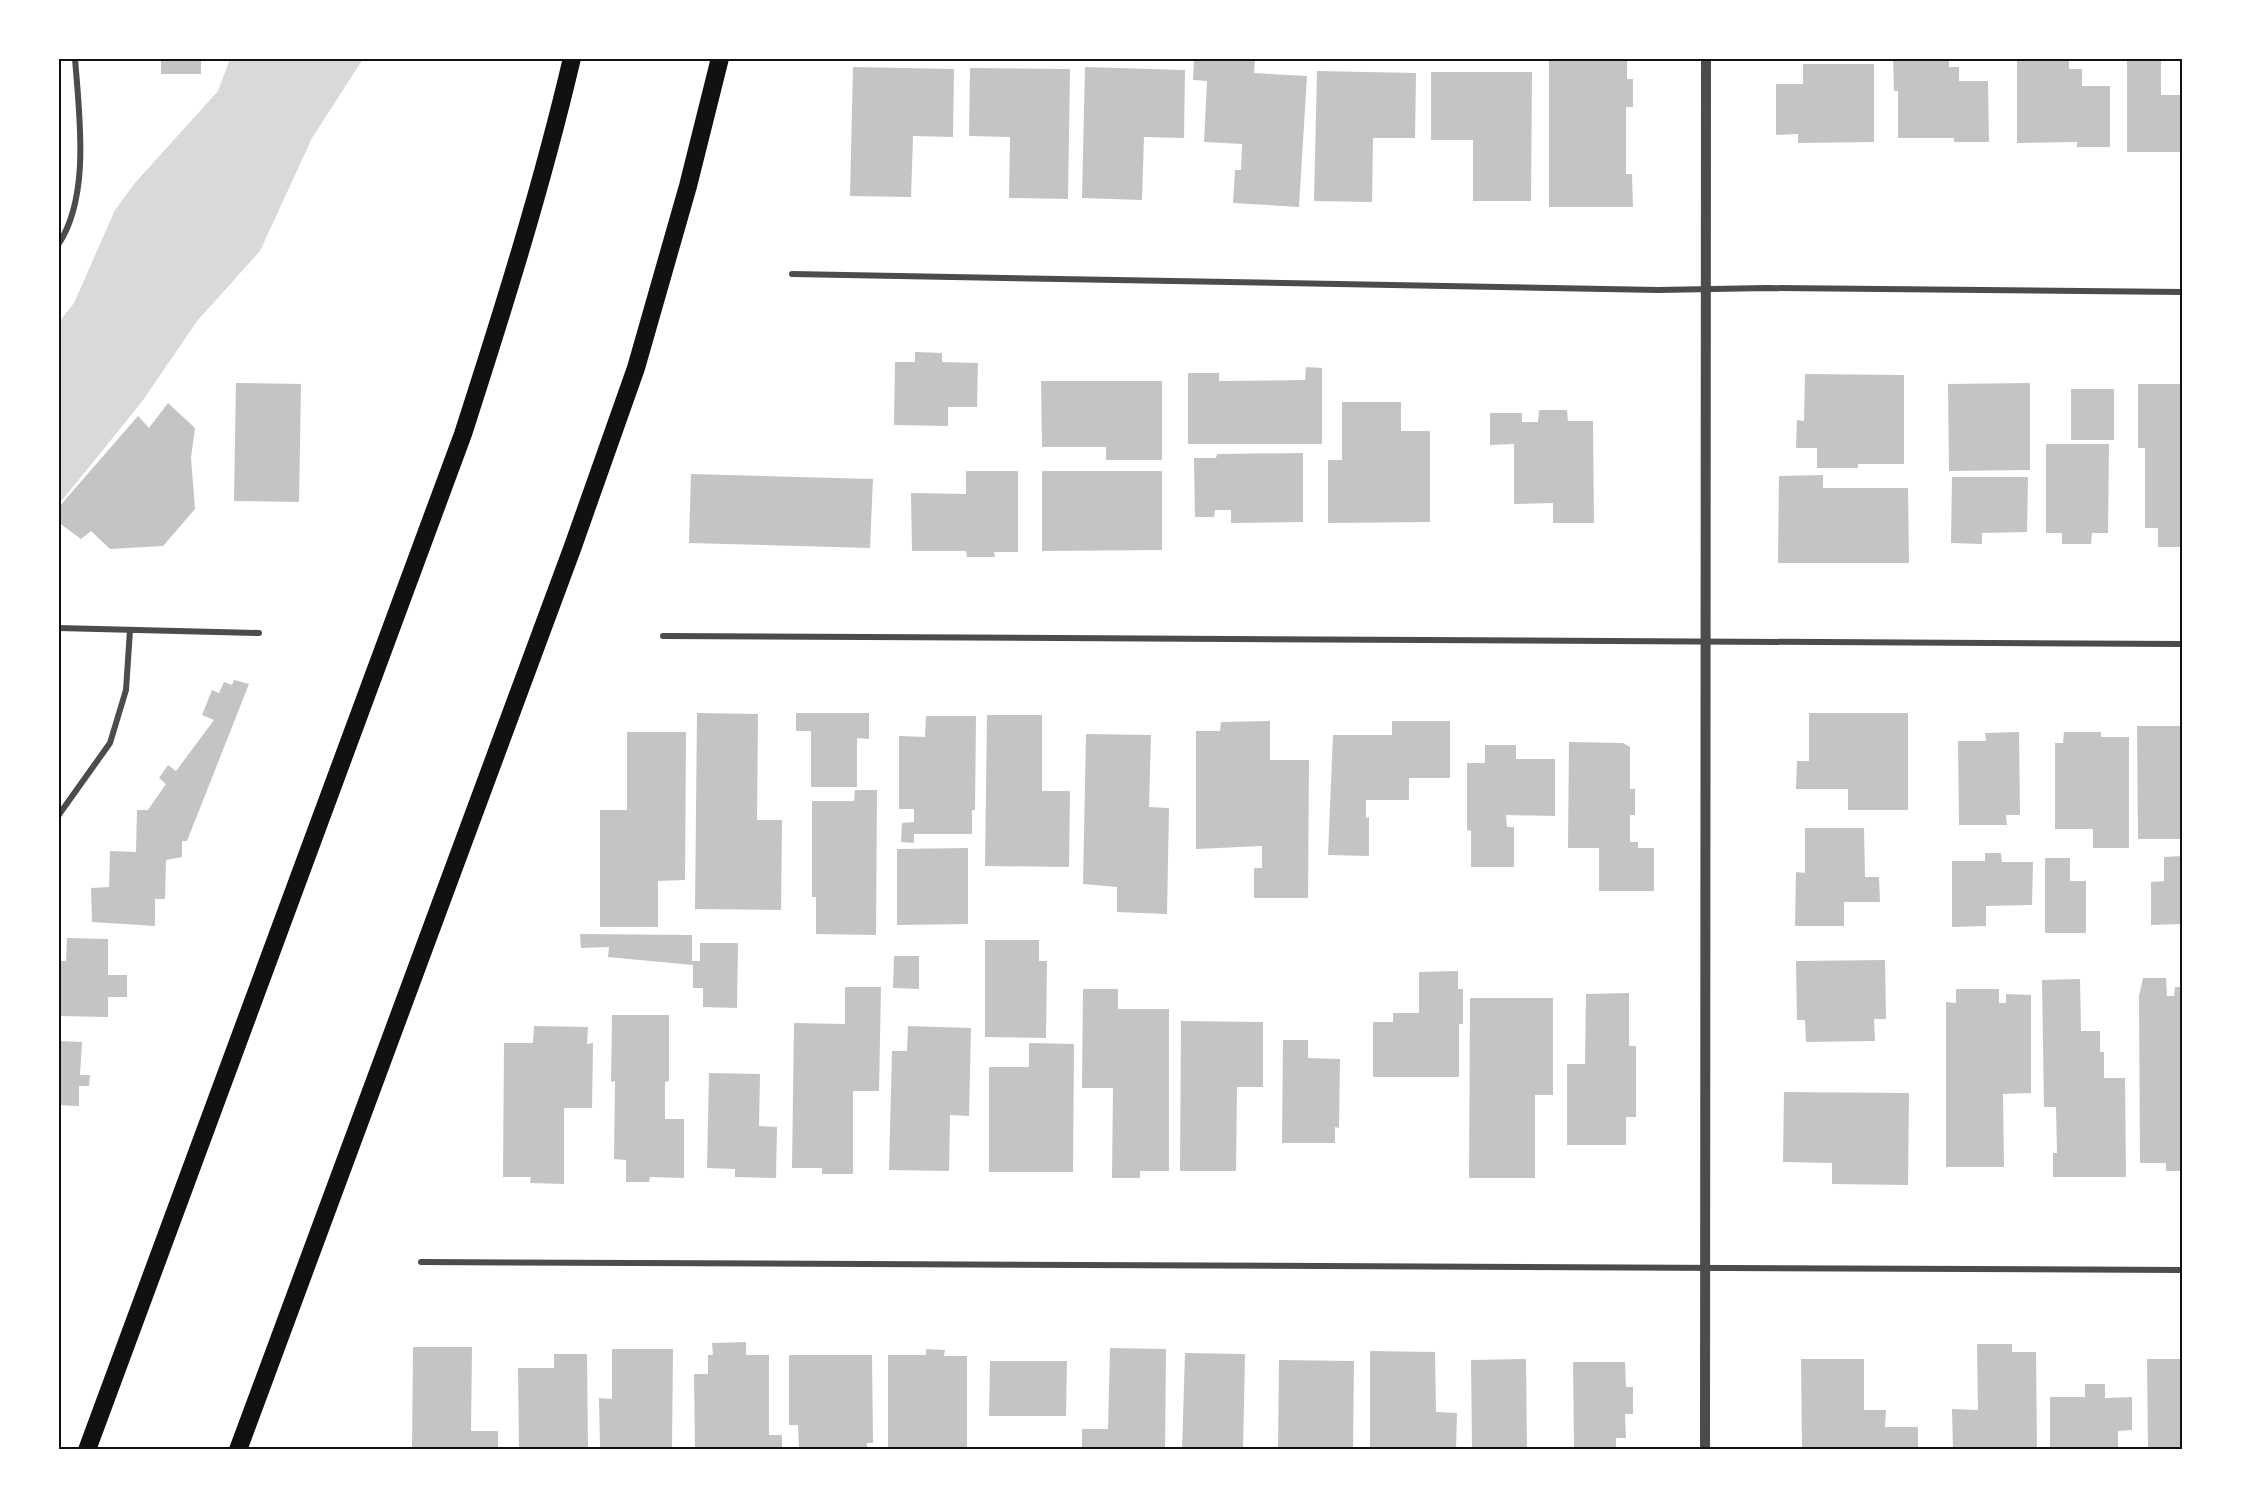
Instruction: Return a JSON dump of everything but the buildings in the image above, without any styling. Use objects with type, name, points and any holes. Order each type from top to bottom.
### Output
[{"type":"highway","points":[[88,1446],[463,434],[513,277],[554,136],[572,58]]},
{"type":"highway","points":[[238,1449],[572,549],[636,368],[688,186],[720,58]]},
{"type":"street","points":[[58,245],[70,220],[79,174],[81,150],[75,58]]},
{"type":"street","points":[[1705,1449],[1706,58]]},
{"type":"street","points":[[792,274],[1658,290],[1706,288],[2182,292]]},
{"type":"street","points":[[58,628],[259,633]]},
{"type":"street","points":[[58,816],[110,743],[126,690],[130,630]]},
{"type":"street","points":[[663,636],[2182,644]]},
{"type":"street","points":[[421,1262],[2182,1270]]},
{"type":"shaded area","points":[[230,59],[363,59],[312,138],[260,251],[197,321],[141,403],[59,504],[59,322],[74,303],[115,210],[135,183],[218,91]]}]
